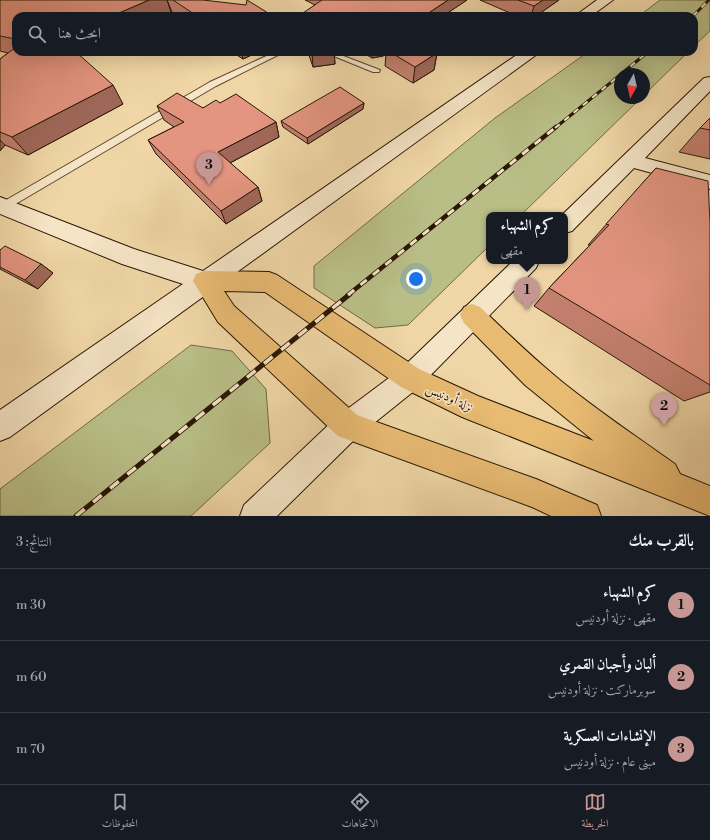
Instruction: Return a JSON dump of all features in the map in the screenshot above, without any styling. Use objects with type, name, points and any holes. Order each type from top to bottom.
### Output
[{"type":"main road","points":[[588,12],[606,0]]},
{"type":"main road","points":[[0,427],[204,281],[297,218],[525,56]]},
{"type":"main road","points":[[568,222],[632,161],[710,82]]},
{"type":"main road","points":[[632,161],[710,182]]},
{"type":"main road","points":[[2,205],[130,257],[204,281],[226,314],[348,426],[536,494],[586,516]]},
{"type":"main road","points":[[255,516],[348,426],[410,378],[525,264]]},
{"type":"main road","name":"نزلة أودنيس","points":[[204,281],[269,282],[410,378],[472,407],[703,498]]},
{"type":"main road","points":[[472,315],[517,360],[558,396],[605,432],[703,498]]},
{"type":"lane","points":[[2,205],[213,84],[272,56]]},
{"type":"lane","points":[[338,56],[376,70]]},
{"type":"green space","points":[[660,0],[710,0],[710,31],[698,42],[698,12],[644,12]]},
{"type":"green space","points":[[582,56],[684,56],[650,89],[650,68],[614,68],[614,104],[635,104],[524,212],[486,212],[486,249],[408,325],[375,328],[314,288],[314,266],[495,118]]},
{"type":"green space","points":[[191,345],[232,351],[266,389],[270,443],[191,516],[0,516],[0,489]]},
{"type":"building","points":[[0,0],[149,0],[121,12],[12,12],[12,38],[0,36]]},
{"type":"building","points":[[173,0],[203,0],[246,5],[247,0],[266,12],[191,12]]},
{"type":"building","points":[[322,0],[448,0],[430,12],[304,12]]},
{"type":"building","points":[[518,0],[543,0],[534,6]]},
{"type":"building","points":[[12,50],[12,56],[80,56],[113,85],[12,137],[0,132],[0,59]]},
{"type":"building","points":[[397,56],[432,56],[415,67]]},
{"type":"building","points":[[340,87],[364,103],[307,138],[281,121]]},
{"type":"building","points":[[177,93],[203,108],[216,100],[220,103],[236,94],[276,122],[218,152],[258,187],[221,211],[148,140],[184,122],[157,106]]},
{"type":"building","points":[[710,118],[710,130],[700,128]]},
{"type":"building","points":[[656,168],[708,181],[710,223],[710,385],[549,288],[609,225],[606,224]]},
{"type":"building","points":[[5,246],[41,264],[25,280],[0,267],[0,250]]},
{"type":"railway","points":[[697,12],[709,0]]},
{"type":"railway","points":[[628,68],[643,56]]},
{"type":"railway","points":[[555,128],[614,80]]},
{"type":"railway","points":[[348,295],[556,127]]},
{"type":"railway","points":[[76,516],[350,294]]},
{"type":"place","name":"الإنشاءات العسكرية","points":[[209,185]]},
{"type":"place","name":"كرم الشهباء","points":[[527,310]]},
{"type":"place","name":"ألبان وأجبان القمري","points":[[664,426]]}]
